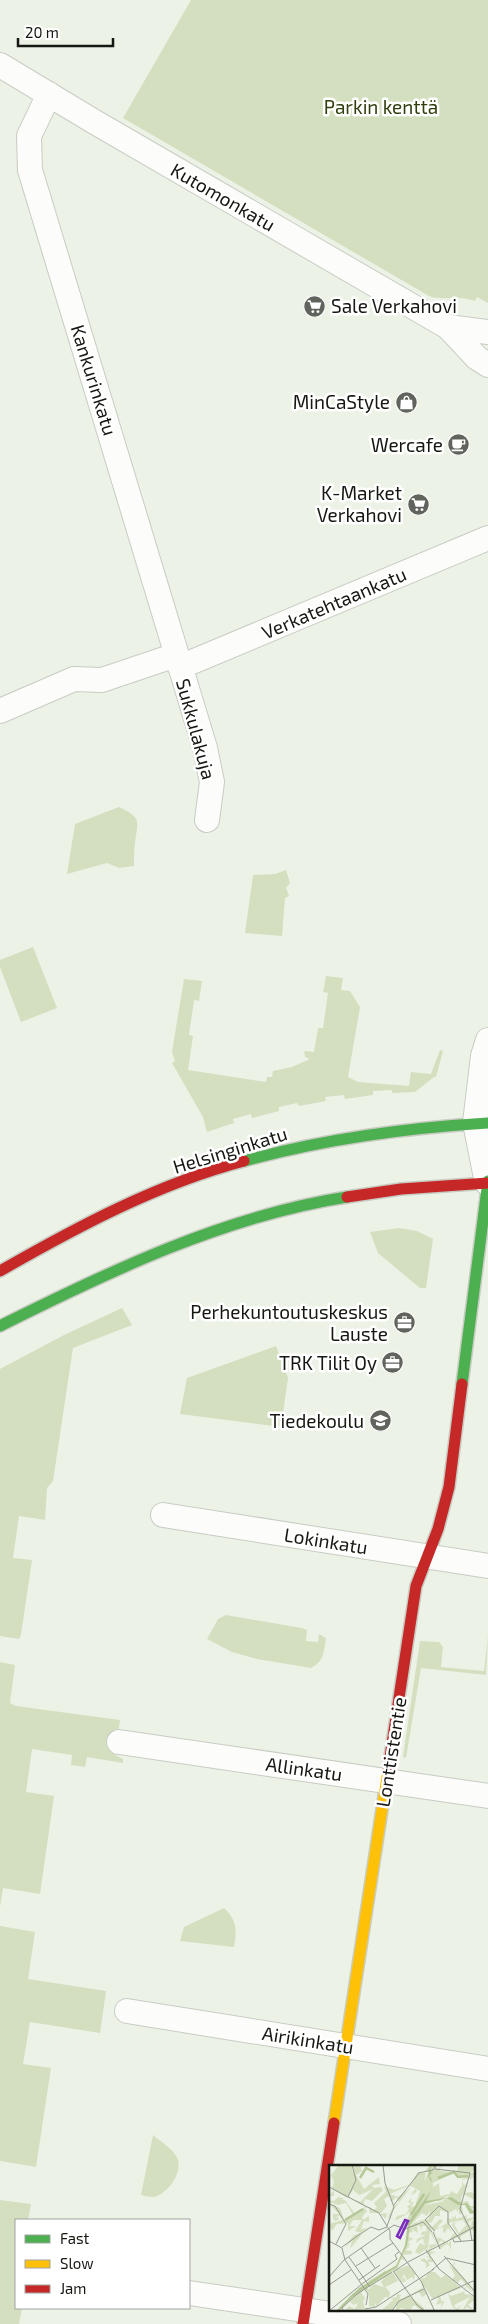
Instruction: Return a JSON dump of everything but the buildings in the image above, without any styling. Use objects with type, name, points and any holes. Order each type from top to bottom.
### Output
[{"type":"street","name":"Kutomonkatu","points":[[0,65],[448,327],[477,358],[488,365]]},
{"type":"street","name":"Kankurinkatu","points":[[49,94],[29,136],[30,170],[178,661]]},
{"type":"street","name":"Kutomonkatu","points":[[448,327],[488,332]]},
{"type":"street","name":"Verkatehtaankatu","points":[[0,710],[74,679],[102,680],[178,661],[488,538]]},
{"type":"street","name":"Sukkulakuja","points":[[178,661],[211,769],[212,792],[207,820]]},
{"type":"street","name":"Lonttistentie","points":[[304,2317],[416,1586],[428,1556],[449,1487],[488,1182],[482,1123],[483,1056],[488,1040]]},
{"type":"street","name":"Helsinginkatu","points":[[0,1271],[92,1221],[172,1185],[214,1170],[282,1151],[345,1138],[482,1123]]},
{"type":"street","points":[[0,1326],[122,1266],[178,1244],[258,1217],[388,1190],[488,1182]]},
{"type":"street","name":"Lokinkatu","points":[[163,1515],[488,1566]]},
{"type":"street","name":"Allinkatu","points":[[119,1742],[488,1796]]},
{"type":"street","name":"Airikinkatu","points":[[127,2011],[488,2069]]},
{"type":"street","points":[[190,2293],[304,2317],[398,2324]]},
{"type":"green space","name":"Parkin kenttä","points":[[191,0],[488,0],[488,303],[477,297],[475,301],[463,298],[429,296],[123,118]]},
{"type":"green space","points":[[119,807],[132,814],[137,821],[134,866],[119,868],[107,863],[67,874],[75,824]]},
{"type":"green space","points":[[286,870],[290,883],[286,888],[289,896],[285,898],[282,936],[245,933],[253,875],[275,874]]},
{"type":"green space","points":[[33,947],[57,1008],[21,1022],[0,967],[0,960]]},
{"type":"green space","points":[[326,976],[343,978],[341,990],[350,991],[360,1007],[348,1077],[358,1082],[409,1086],[411,1072],[431,1074],[440,1050],[443,1051],[436,1077],[415,1092],[392,1093],[392,1090],[373,1091],[373,1095],[345,1099],[344,1095],[325,1097],[326,1101],[299,1106],[297,1103],[279,1107],[279,1111],[252,1118],[251,1114],[233,1119],[234,1123],[207,1132],[203,1117],[172,1063],[175,1061],[172,1052],[184,979],[202,981],[199,1001],[194,1000],[189,1035],[193,1036],[188,1070],[266,1082],[267,1077],[272,1077],[273,1071],[292,1067],[310,1059],[305,1057],[304,1051],[314,1052],[318,1028],[323,1028],[328,993],[323,992]]},
{"type":"green space","points":[[399,1228],[417,1231],[433,1239],[426,1288],[420,1288],[378,1253],[370,1232]]},
{"type":"green space","points":[[122,1308],[132,1325],[73,1348],[53,1481],[47,1488],[45,1520],[19,1516],[13,1558],[32,1560],[21,1635],[19,1639],[0,1636],[0,1369],[64,1335]]},
{"type":"green space","points":[[276,1346],[288,1378],[281,1427],[180,1414],[187,1378]]},
{"type":"green space","points":[[226,1615],[302,1628],[307,1630],[306,1641],[318,1642],[319,1634],[326,1638],[323,1656],[319,1663],[311,1668],[257,1659],[232,1652],[207,1639],[218,1619]]},
{"type":"green space","points":[[488,1635],[486,1675],[421,1668],[406,1758],[403,1757],[420,1641],[439,1642],[443,1647],[441,1667],[484,1671]]},
{"type":"green space","points":[[0,1662],[15,1665],[10,1703],[16,1706],[120,1720],[115,1755],[123,1759],[123,1763],[87,1757],[85,1767],[71,1765],[72,1755],[32,1749],[26,1792],[54,1796],[40,1894],[3,1888],[0,1907]]},
{"type":"green space","points":[[224,1908],[234,1921],[236,1936],[234,1947],[180,1941],[184,1927]]},
{"type":"green space","points":[[0,1926],[35,1932],[28,1979],[106,1991],[100,2033],[30,2022],[23,2064],[51,2068],[36,2167],[0,2161]]},
{"type":"green space","points":[[153,2135],[174,2153],[179,2166],[176,2177],[168,2188],[153,2197],[141,2195]]},
{"type":"green space","points":[[0,2200],[31,2204],[28,2219],[15,2219],[15,2309],[22,2309],[19,2324],[0,2324]]},
{"type":"traffic: fast","points":[[244,1161],[304,1146],[395,1131],[488,1123]]},
{"type":"traffic: fast","points":[[462,1384],[488,1181]]},
{"type":"traffic: fast","points":[[0,1326],[83,1285],[169,1248],[257,1217],[347,1197]]},
{"type":"traffic: slow","points":[[334,2123],[388,1770]]},
{"type":"traffic: jam","points":[[0,1271],[58,1238],[149,1194],[244,1161]]},
{"type":"traffic: jam","points":[[347,1197],[401,1189],[488,1183]]},
{"type":"traffic: jam","points":[[388,1770],[416,1586],[438,1529],[449,1487],[462,1384]]},
{"type":"traffic: jam","points":[[303,2324],[334,2123]]},
{"type":"place","name":"Sale Verkahovi","points":[[315,306]]},
{"type":"place","name":"MinCaStyle","points":[[406,402]]},
{"type":"place","name":"Wercafe","points":[[459,445]]},
{"type":"place","name":"K-Market Verkahovi","points":[[418,504]]},
{"type":"place","name":"Perhekuntoutuskeskus Lauste","points":[[404,1323]]},
{"type":"place","name":"TRK Tilit Oy","points":[[393,1363]]},
{"type":"place","name":"Tiedekoulu","points":[[380,1421]]}]
